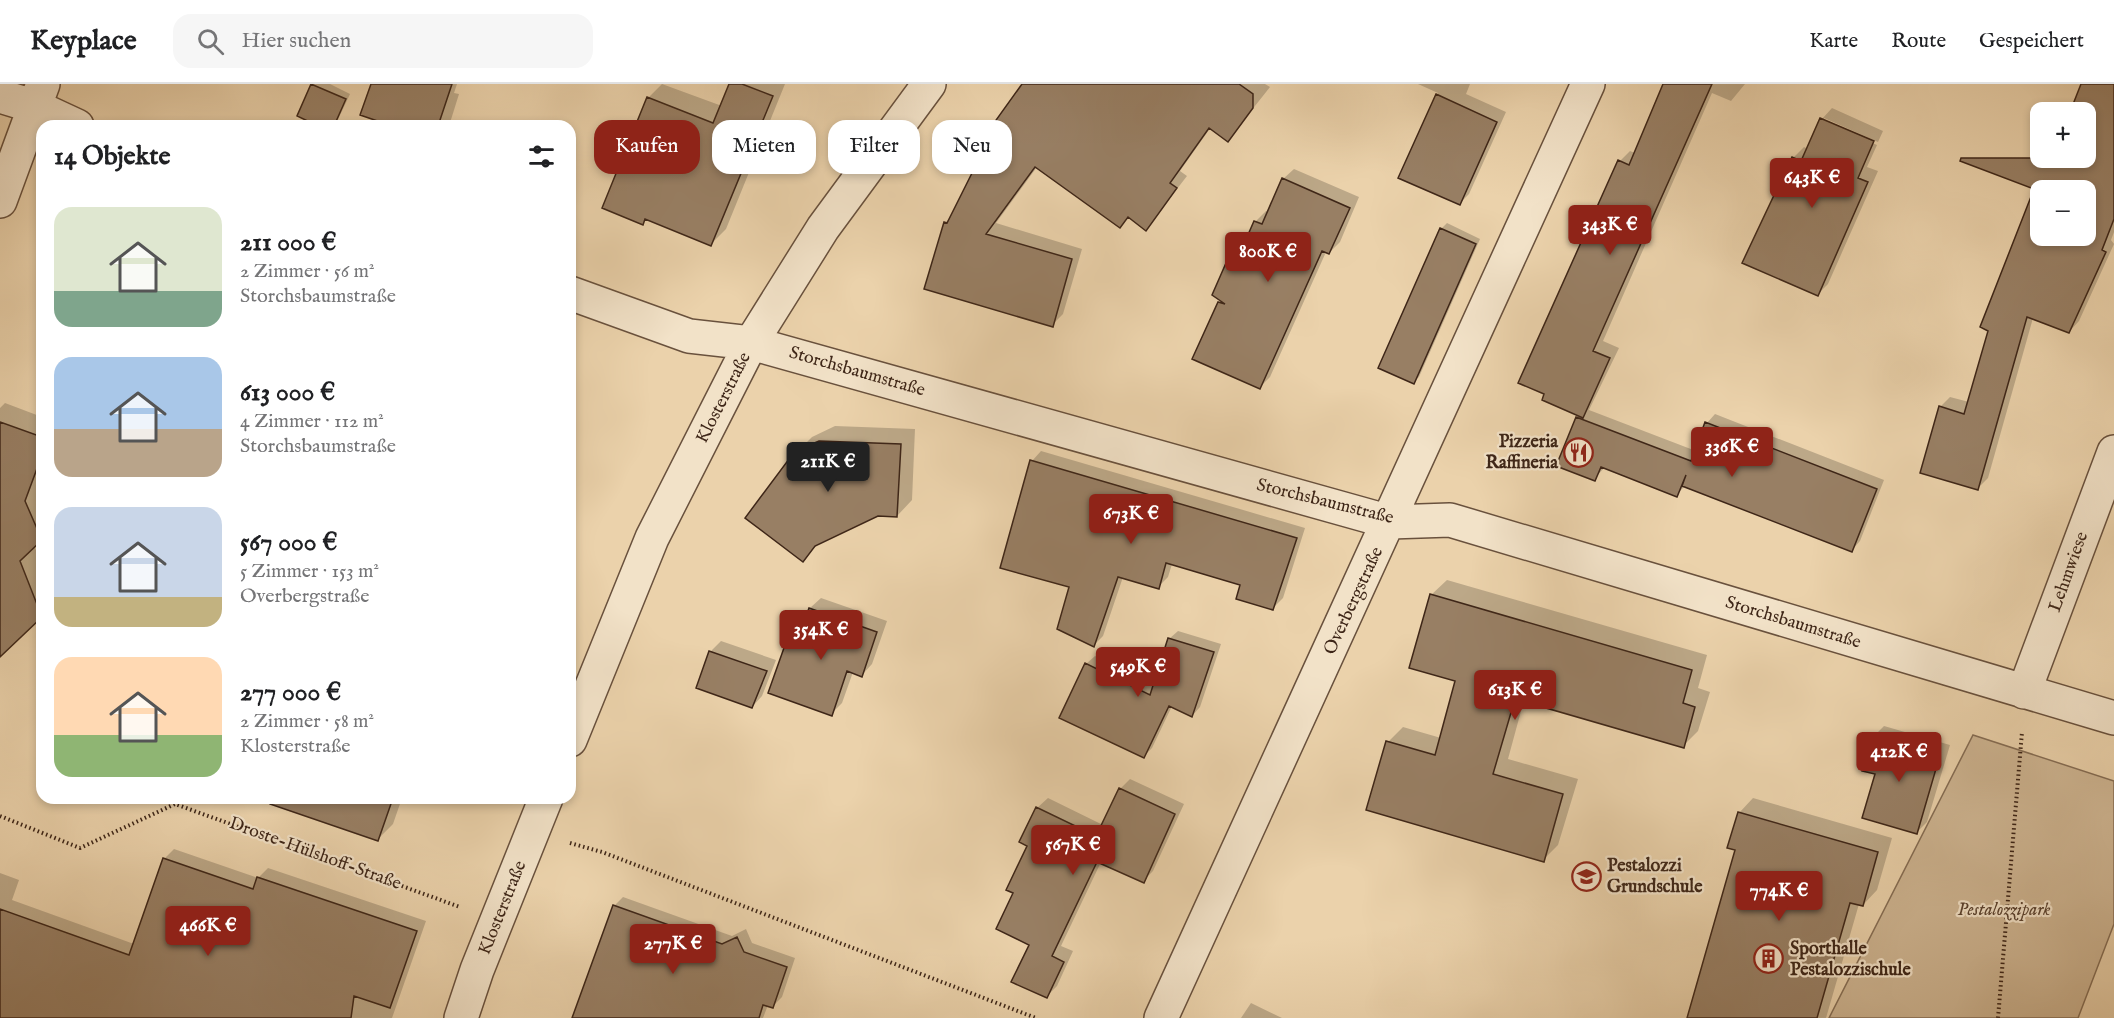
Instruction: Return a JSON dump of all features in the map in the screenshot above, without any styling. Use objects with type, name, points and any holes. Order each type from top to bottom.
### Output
[{"type":"street","name":"Klosterstraße","points":[[576,725],[652,538],[752,343],[823,228],[929,84]]},
{"type":"street","name":"Overbergstraße","points":[[1161,1018],[1390,522],[1588,84]]},
{"type":"street","points":[[0,96],[40,96],[69,120]]},
{"type":"street","points":[[0,201],[40,96]]},
{"type":"street","name":"Storchsbaumstraße","points":[[576,295],[688,336],[752,343],[1390,522],[1450,520],[2114,718]]},
{"type":"street","name":"Lehmwiese","points":[[2024,692],[2114,452]]},
{"type":"street","name":"Klosterstraße","points":[[461,1018],[477,970],[499,921],[544,804]]},
{"type":"path","points":[[1998,1018],[2024,692]]},
{"type":"path","name":"Droste-Hülshoff-Straße","points":[[0,816],[80,848],[175,804],[499,921]]},
{"type":"path","points":[[532,832],[602,852],[1036,1018]]},
{"type":"green space","name":"Pestalozzipark","points":[[1973,735],[2114,781],[2114,924],[2078,1018],[1829,1018]]},
{"type":"building","points":[[311,84],[346,99],[337,120],[305,120],[297,116]]},
{"type":"building","points":[[371,84],[452,84],[440,120],[375,120],[360,115]]},
{"type":"building","points":[[729,84],[742,84],[773,96],[763,120],[714,120]]},
{"type":"building","points":[[1022,84],[1239,84],[1253,94],[1253,108],[1228,142],[1209,128],[1170,183],[1177,188],[1146,231],[1128,217],[1120,228],[1035,167],[986,234],[1072,259],[1053,327],[924,289],[944,222],[947,223],[972,174],[1012,174],[1012,120],[996,120]]},
{"type":"building","points":[[1663,84],[1712,84],[1593,351],[1610,358],[1583,418],[1542,400],[1544,394],[1518,383],[1618,160],[1629,165]]},
{"type":"building","points":[[2081,84],[2114,84],[2114,219],[2102,250],[2106,252],[2069,333],[2027,317],[1978,490],[1920,473],[1939,406],[1964,414],[1988,331],[1980,327],[2030,199],[2030,246],[2096,246],[2096,180],[2030,180],[2030,187],[1960,161],[1961,158],[2030,158],[2030,168],[2096,168],[2096,102],[2074,102]]},
{"type":"building","points":[[1436,94],[1497,122],[1460,205],[1398,178]]},
{"type":"building","points":[[647,97],[712,123],[712,174],[741,174],[711,246],[645,219],[643,225],[602,208],[616,174],[700,174],[700,120],[638,120]]},
{"type":"building","points":[[1820,118],[1874,141],[1858,178],[1868,182],[1818,296],[1742,263],[1792,157],[1801,161]]},
{"type":"building","points":[[1282,178],[1350,208],[1329,254],[1322,251],[1260,389],[1192,359],[1218,302],[1225,304],[1212,295],[1226,263],[1234,267],[1254,221],[1262,224]]},
{"type":"building","points":[[1440,228],[1476,244],[1414,384],[1378,368]]},
{"type":"building","points":[[1576,417],[1691,461],[1705,422],[1877,489],[1852,552],[1682,486],[1686,475],[1677,497],[1601,467],[1595,481],[1556,466]]},
{"type":"building","points":[[0,422],[36,435],[36,471],[25,501],[36,526],[36,546],[20,561],[36,602],[36,623],[0,657]]},
{"type":"building","points":[[819,441],[901,444],[897,517],[878,516],[815,546],[803,562],[745,518],[795,451]]},
{"type":"building","points":[[1030,460],[1297,538],[1273,610],[1236,599],[1240,585],[1166,563],[1159,589],[1118,577],[1094,647],[1057,629],[1069,587],[1000,568]]},
{"type":"building","points":[[1430,594],[1692,670],[1683,703],[1695,707],[1684,748],[1515,699],[1493,774],[1563,794],[1544,862],[1366,810],[1386,741],[1435,755],[1455,681],[1409,668]]},
{"type":"building","points":[[809,608],[877,632],[862,677],[847,671],[832,716],[768,693],[790,631],[800,634]]},
{"type":"building","points":[[1168,638],[1214,652],[1192,717],[1169,706],[1144,758],[1059,718],[1085,663],[1150,695]]},
{"type":"building","points":[[709,651],[767,671],[752,708],[696,688]]},
{"type":"building","points":[[1873,735],[1940,755],[1917,834],[1862,818],[1875,774],[1862,771]]},
{"type":"building","points":[[1119,788],[1175,814],[1144,883],[1097,862],[1052,956],[1064,962],[1047,998],[1011,982],[1029,945],[996,929],[1013,893],[1006,890],[1027,846],[1019,842],[1036,807],[1096,836]]},
{"type":"building","points":[[270,804],[391,804],[378,841]]},
{"type":"building","name":"Sporthalle Pestalozzischule","points":[[1738,812],[1878,852],[1863,906],[1850,903],[1817,1018],[1687,1018],[1735,850],[1727,848]]},
{"type":"building","points":[[163,858],[253,889],[257,877],[417,931],[390,1008],[354,996],[351,1018],[0,1018],[0,909],[129,955]]},
{"type":"building","points":[[613,905],[722,944],[737,937],[744,952],[787,967],[773,1008],[763,1005],[759,1018],[572,1018]]},
{"type":"place","name":"Pizzeria Raffineria","points":[[1579,452]]},
{"type":"place","name":"Pestalozzi Grundschule","points":[[1586,876]]},
{"type":"place","name":"Sporthalle Pestalozzischule","points":[[1769,959]]}]
